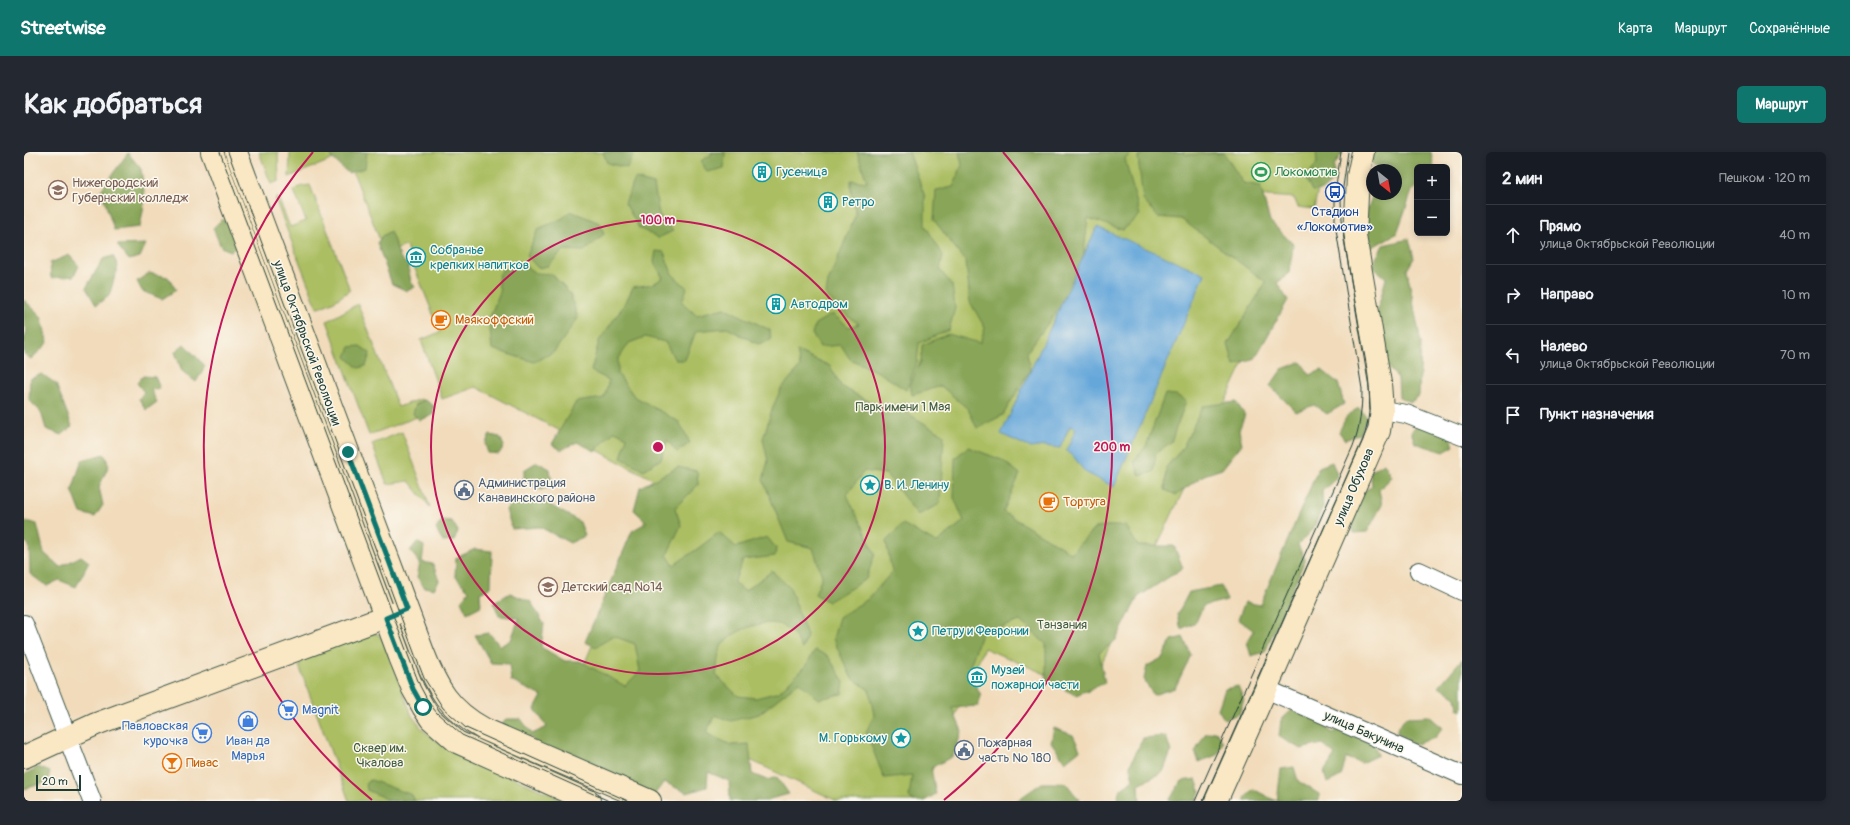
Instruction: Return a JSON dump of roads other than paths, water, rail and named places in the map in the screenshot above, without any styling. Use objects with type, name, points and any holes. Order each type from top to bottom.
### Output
[{"type":"main road","name":"улица Октябрьской Революции","points":[[212,152],[413,689],[427,713],[443,730],[458,742],[589,801]]},
{"type":"main road","name":"улица Октябрьской Революции","points":[[236,152],[407,609],[432,674],[442,693],[456,711],[484,729],[650,801]]},
{"type":"main road","name":"улица Обухова","points":[[1216,801],[1379,431],[1382,410],[1380,383],[1355,236],[1358,176],[1363,152]]},
{"type":"main road","points":[[280,332],[300,325]]},
{"type":"main road","points":[[293,370],[315,362]]},
{"type":"main road","points":[[24,757],[69,738],[96,724],[407,609]]},
{"type":"street","points":[[1382,410],[1406,414],[1462,436]]},
{"type":"street","points":[[1419,571],[1462,591]]},
{"type":"street","points":[[24,624],[92,801]]},
{"type":"street","name":"улица Бакунина","points":[[1266,689],[1462,775]]},
{"type":"water","points":[[1097,227],[1205,274],[1114,487],[1085,472],[1074,457],[1066,451],[1076,429],[1070,426],[1060,448],[1045,446],[1031,448],[1001,434]]},
{"type":"tram line","points":[[220,152],[408,655],[420,686],[429,703],[437,713],[462,735],[609,801]]},
{"type":"tram line","points":[[228,152],[424,678],[443,708],[466,728],[628,801]]},
{"type":"tram line","points":[[1195,801],[1353,446],[1359,425],[1362,389],[1335,223],[1335,192],[1341,152]]},
{"type":"tram line","points":[[1203,801],[1363,440],[1367,426],[1370,399],[1369,386],[1342,219],[1341,201],[1348,152]]},
{"type":"place","name":"Гусеница","points":[[762,172]]},
{"type":"place","name":"Локомотив","points":[[1261,172]]},
{"type":"place","name":"Нижегородский Губернский колледж","points":[[58,190]]},
{"type":"place","name":"Стадион «Локомотив»","points":[[1335,192]]},
{"type":"place","name":"Ретро","points":[[828,202]]},
{"type":"place","name":"Собранье крепких напитков","points":[[416,257]]},
{"type":"place","name":"Автодром","points":[[776,304]]},
{"type":"place","name":"Маякоффский","points":[[441,320]]},
{"type":"place","name":"В. И. Ленину","points":[[870,485]]},
{"type":"place","name":"Администрация Канавинского района","points":[[464,490]]},
{"type":"place","name":"Тортуга","points":[[1049,502]]},
{"type":"place","name":"Детский сад №14","points":[[548,587]]},
{"type":"place","name":"Петру и Февронии","points":[[918,631]]},
{"type":"place","name":"Музей пожарной части","points":[[977,677]]},
{"type":"place","name":"Magnit","points":[[288,710]]},
{"type":"place","name":"Иван да Марья","points":[[248,721]]},
{"type":"place","name":"Павловская курочка","points":[[202,733]]},
{"type":"place","name":"М. Горькому","points":[[901,738]]},
{"type":"place","name":"Пожарная часть № 180","points":[[964,750]]},
{"type":"place","name":"Пивас","points":[[172,763]]},
{"type":"park label","name":"Парк имени 1 Мая","points":[[903,407]]},
{"type":"park label","name":"Танзания","points":[[1062,625]]},
{"type":"park label","name":"Сквер им. Чкалова","points":[[380,756]]}]
